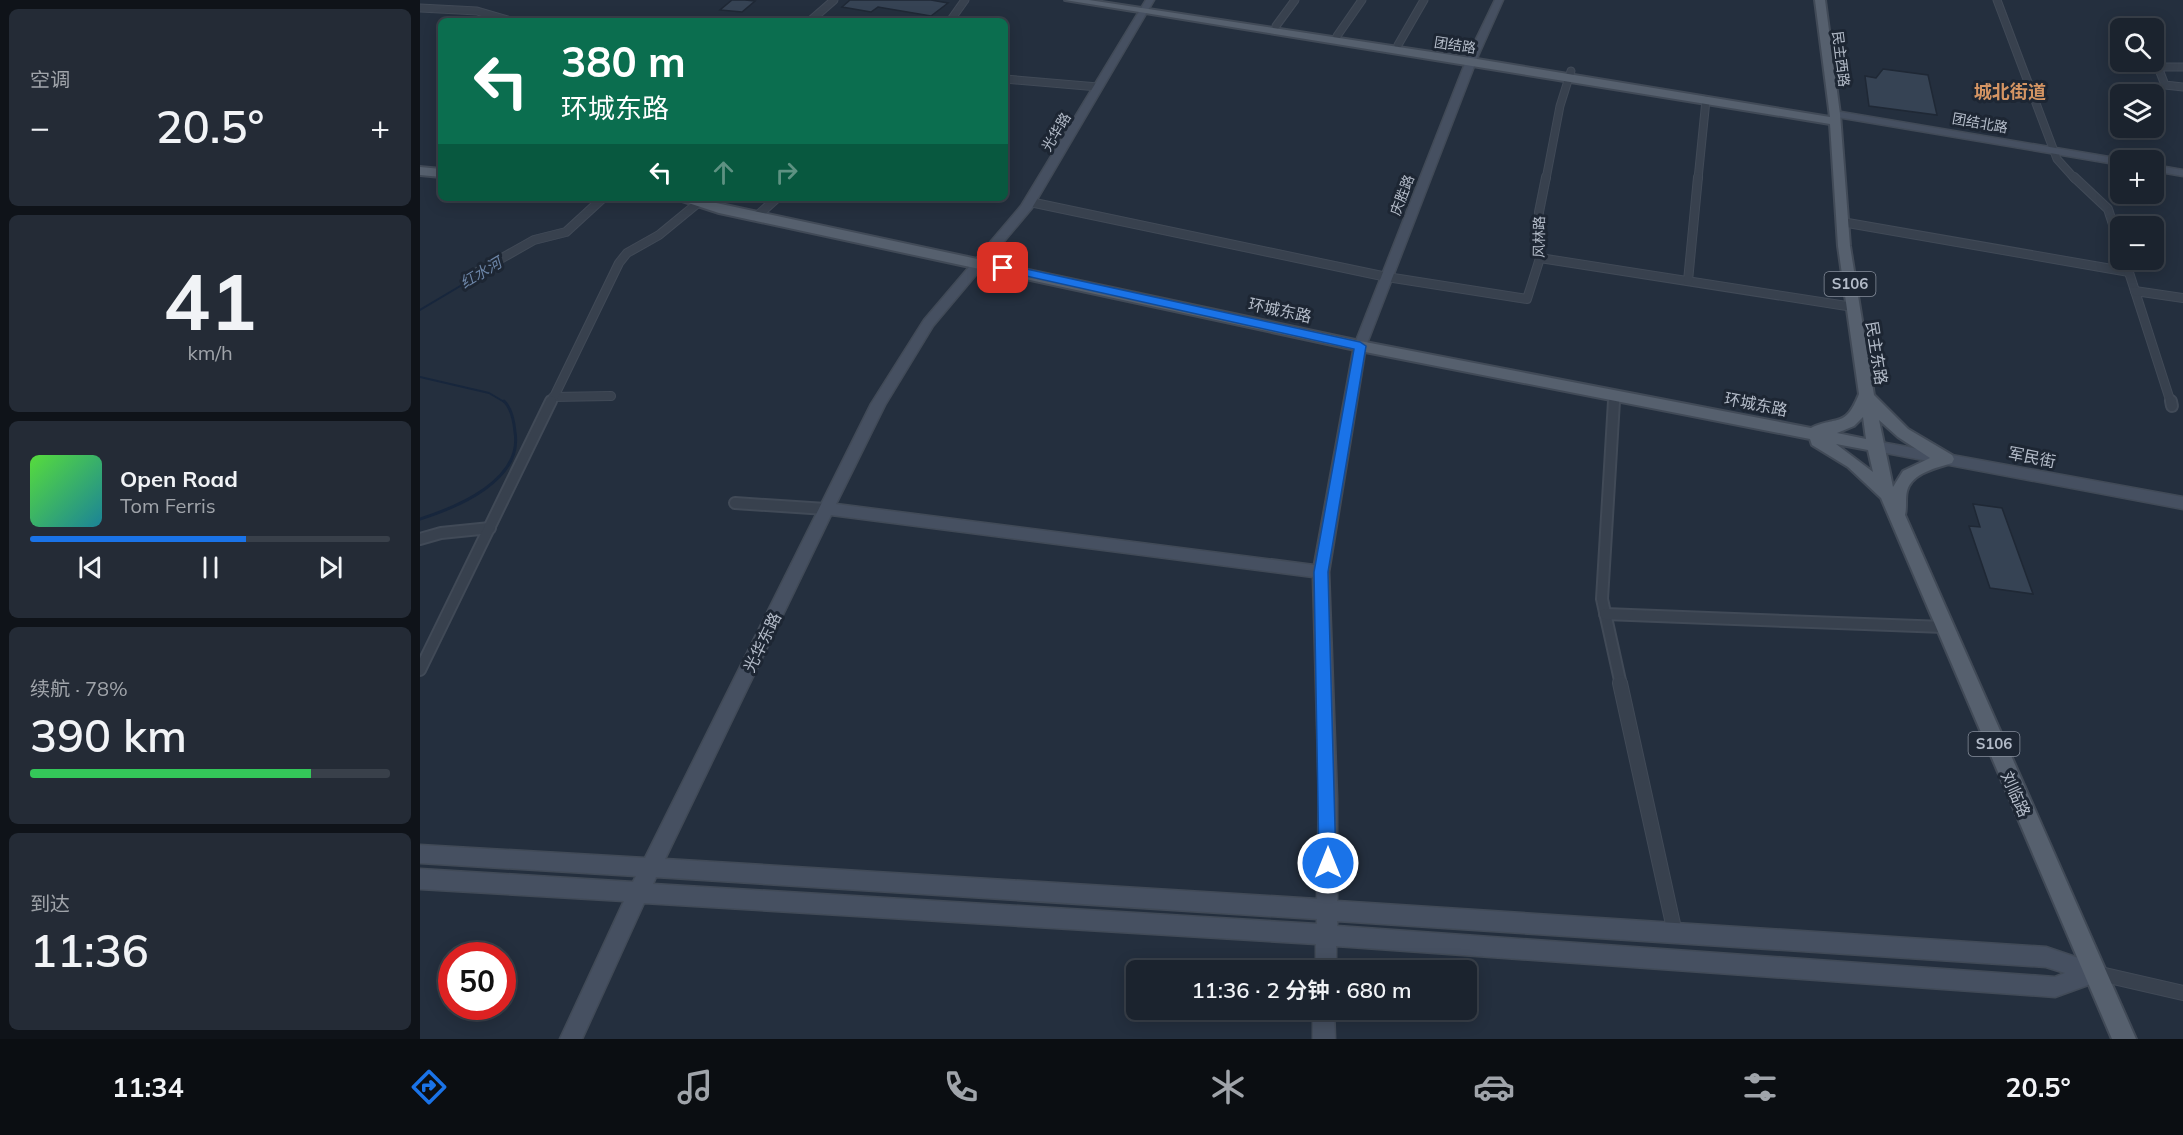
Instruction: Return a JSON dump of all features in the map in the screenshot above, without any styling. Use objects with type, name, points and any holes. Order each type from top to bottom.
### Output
[{"type":"main road","name":"团结路","points":[[1070,0],[1146,6],[1835,118]]},
{"type":"main road","name":"团结路","points":[[1098,0],[1472,58]]},
{"type":"main road","name":"庆胜路","points":[[1326,960],[1328,798],[1321,572],[1360,346],[1472,58],[1499,0]]},
{"type":"main road","name":"民主西路","points":[[1820,0],[1835,118]]},
{"type":"main road","name":"光华路","points":[[980,263],[1030,202],[1146,6]]},
{"type":"main road","name":"团结路","points":[[1570,74],[1706,100],[1835,118]]},
{"type":"main road","name":"团结北路","points":[[1835,118],[2056,155],[2110,167]]},
{"type":"main road","name":"民主东路","points":[[1835,118],[1842,222],[1875,446]]},
{"type":"main road","name":"团结北路","points":[[2056,155],[2110,161]]},
{"type":"main road","points":[[2164,170],[2183,173]]},
{"type":"main road","points":[[420,171],[438,173]]},
{"type":"main road","points":[[2164,177],[2183,180]]},
{"type":"main road","name":"环城东路","points":[[690,201],[1360,346],[1875,446]]},
{"type":"main road","name":"光华东路","points":[[571,1039],[639,891],[884,393],[928,323],[980,263]]},
{"type":"main road","points":[[1777,427],[1804,432],[1830,430],[1850,423],[1863,410],[1867,394]]},
{"type":"main road","points":[[1867,394],[1883,418],[1901,433],[1946,459]]},
{"type":"main road","points":[[1777,427],[1809,437],[1830,447],[1867,473],[1887,497],[1899,522]]},
{"type":"main road","name":"军民街","points":[[1875,446],[2183,503]]},
{"type":"main road","name":"刘临路","points":[[1875,446],[1885,488],[1899,522],[2124,1039]]},
{"type":"main road","points":[[1899,522],[1896,499],[1904,480],[1921,466],[1946,459]]},
{"type":"main road","points":[[826,509],[873,513],[1321,572]]},
{"type":"main road","points":[[420,854],[2046,957],[2095,973]]},
{"type":"main road","points":[[420,879],[1327,934],[2055,987],[2095,973]]},
{"type":"main road","points":[[1324,1020],[1324,1039]]},
{"type":"street","points":[[813,18],[834,0]]},
{"type":"street","points":[[952,18],[965,0]]},
{"type":"street","points":[[1276,26],[1295,0]]},
{"type":"street","points":[[1337,36],[1362,0]]},
{"type":"street","points":[[1398,45],[1424,0]]},
{"type":"street","points":[[1997,0],[2056,155],[2070,174],[2108,209],[2110,216]]},
{"type":"street","points":[[420,8],[477,10],[497,18]]},
{"type":"street","points":[[2183,67],[2158,67],[2165,85],[2183,87]]},
{"type":"street","name":"风林路","points":[[1387,277],[1527,299],[1540,258],[1539,212],[1560,106],[1570,74]]},
{"type":"street","points":[[1008,79],[1098,87]]},
{"type":"street","points":[[1688,281],[1706,100]]},
{"type":"street","points":[[465,279],[534,240],[566,231],[600,201]]},
{"type":"street","points":[[756,217],[774,201]]},
{"type":"street","points":[[1030,202],[1387,277]]},
{"type":"street","points":[[420,670],[619,263],[627,253],[659,235],[698,203]]},
{"type":"street","points":[[1842,222],[2129,272],[2172,406]]},
{"type":"street","points":[[1540,258],[1853,307]]},
{"type":"street","points":[[2135,291],[2183,298]]},
{"type":"street","points":[[1614,395],[1602,598],[1675,933]]},
{"type":"street","points":[[553,397],[611,396]]},
{"type":"street","points":[[735,503],[826,509]]},
{"type":"street","points":[[420,539],[441,533],[490,528]]},
{"type":"street","points":[[1605,614],[1944,627]]},
{"type":"street","points":[[2095,973],[2183,993]]},
{"type":"building","points":[[732,0],[755,1],[742,12],[720,10]]},
{"type":"building","points":[[850,0],[931,0],[948,3],[931,16],[878,7],[871,12],[842,7]]},
{"type":"building","points":[[1883,69],[1928,75],[1937,115],[1869,106],[1865,76],[1876,78]]},
{"type":"building","points":[[1973,504],[2002,508],[2033,594],[1990,588],[1969,526],[1980,527]]},
{"type":"waterway","name":"红水河","points":[[420,310],[467,282]]},
{"type":"waterway","name":"红水河","points":[[420,377],[489,393],[506,403]]},
{"type":"waterway","name":"红水河","points":[[420,519],[469,499],[485,489],[509,464],[515,449],[515,432],[511,411],[506,403]]},
{"type":"district","name":"城北街道","points":[[2010,92]]},
{"type":"route","points":[[1003,268],[1360,346],[1321,572],[1328,863]]}]
